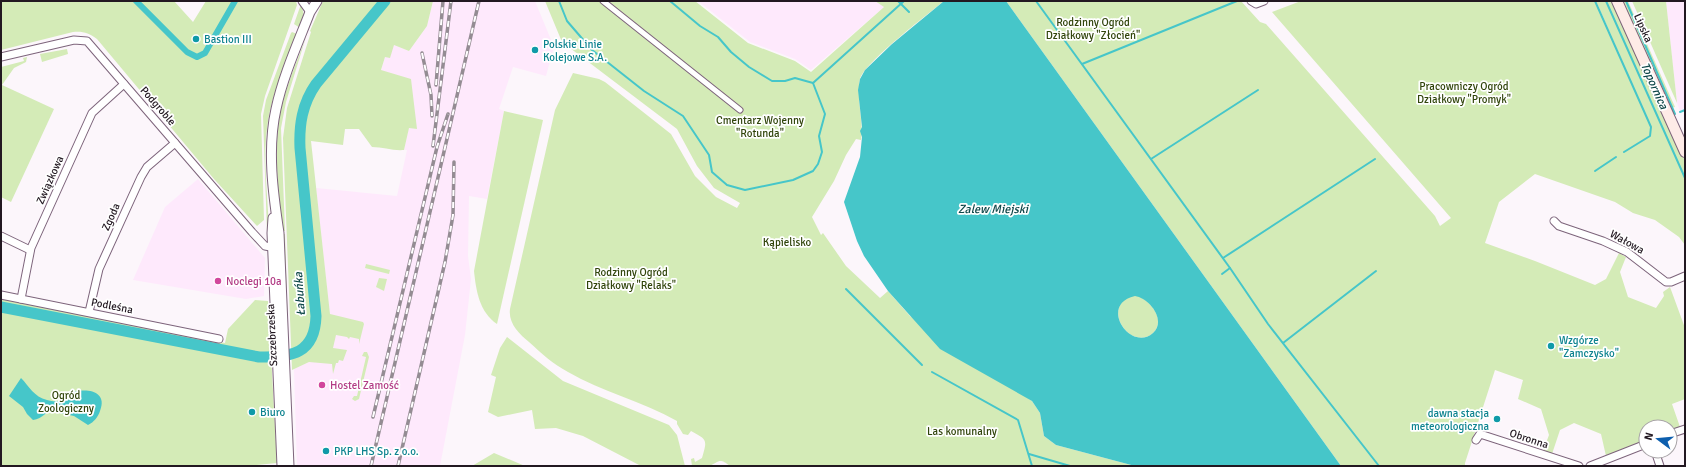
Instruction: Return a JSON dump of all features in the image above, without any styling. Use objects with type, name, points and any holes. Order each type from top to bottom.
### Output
[{"type":"main road","name":"Lipska","points":[[1617,1],[1685,152]]},
{"type":"street","points":[[302,1],[310,12]]},
{"type":"street","name":"Szczebrzeska","points":[[282,466],[282,371],[272,144],[274,114],[281,89],[310,12],[317,1]]},
{"type":"street","points":[[603,1],[740,110]]},
{"type":"street","points":[[1250,1],[1256,4],[1264,1]]},
{"type":"street","name":"Podgroble","points":[[1,57],[74,40],[84,40],[92,45],[252,232],[265,246],[276,248]]},
{"type":"street","name":"Związkowa","points":[[21,299],[30,250],[92,113],[124,84]]},
{"type":"street","name":"Zgoda","points":[[89,312],[98,272],[141,177],[147,167],[175,143]]},
{"type":"street","name":"Wałowa","points":[[1554,221],[1559,226],[1602,241],[1630,254],[1666,282],[1671,282],[1685,276]]},
{"type":"street","points":[[1,236],[30,250]]},
{"type":"street","name":"Podleśna","points":[[1,295],[219,338]]},
{"type":"street","name":"Szczebrzeska","points":[[282,371],[289,466]]},
{"type":"street","name":"Obronna","points":[[1476,440],[1480,434],[1579,466]]},
{"type":"street","points":[[1590,466],[1638,447]]},
{"type":"shaded area","points":[[433,1],[535,1],[554,47],[546,76],[513,67],[499,109],[504,111],[487,199],[469,196],[468,256],[471,279],[465,335],[440,466],[297,466],[294,369],[309,362],[331,325],[316,188],[397,196],[407,150],[404,150],[409,127],[417,129],[381,71],[385,57],[394,45],[409,51],[427,26]]},
{"type":"shaded area","points":[[698,1],[875,1],[884,7],[811,70],[795,59],[750,42]]},
{"type":"shaded area","points":[[1666,1],[1685,1],[1685,109],[1680,111],[1677,103]]},
{"type":"shaded area","points":[[198,179],[265,258],[264,296],[246,299],[133,280],[165,207]]},
{"type":"green space","points":[[1,1],[174,1],[193,22],[206,1],[296,1],[297,5],[265,96],[261,114],[264,220],[257,226],[214,179],[94,37],[83,32],[73,32],[1,50]]},
{"type":"green space","points":[[323,1],[433,1],[427,26],[409,51],[394,45],[390,58],[385,57],[381,70],[411,79],[417,129],[409,128],[404,150],[372,147],[359,129],[345,129],[343,145],[311,141],[330,314],[363,322],[364,324],[359,344],[359,339],[350,337],[349,339],[347,337],[336,335],[333,348],[347,350],[343,361],[339,360],[338,363],[336,363],[333,374],[332,364],[309,362],[292,370],[283,138],[287,108],[311,32],[310,31]]},
{"type":"green space","points":[[545,1],[695,1],[748,43],[795,61],[811,72],[884,7],[875,1],[944,1],[884,51],[864,72],[860,79],[859,86],[862,126],[861,140],[856,139],[846,155],[834,181],[812,217],[821,235],[823,233],[846,266],[880,298],[888,291],[910,316],[1032,401],[1040,413],[1044,436],[1056,445],[1135,466],[730,466],[719,461],[709,466],[692,466],[691,459],[694,458],[695,462],[702,458],[705,441],[701,436],[691,431],[688,435],[683,434],[677,424],[677,421],[664,414],[581,379],[547,358],[515,328],[512,323],[510,309],[555,110],[573,73],[599,79],[605,82],[671,134],[695,176],[716,197],[737,208],[740,203],[714,188],[697,166],[677,129],[562,42]]},
{"type":"green space","points":[[1006,1],[1241,1],[1260,22],[1266,24],[1435,216],[1440,226],[1451,218],[1272,12],[1301,1],[1595,1],[1625,67],[1596,1],[1613,1],[1685,161],[1685,245],[1679,237],[1655,220],[1633,213],[1615,202],[1535,174],[1499,202],[1485,243],[1595,285],[1606,279],[1619,253],[1626,257],[1620,272],[1628,297],[1656,308],[1664,296],[1663,292],[1670,287],[1685,328],[1685,399],[1672,404],[1677,419],[1638,419],[1638,443],[1606,456],[1601,434],[1574,423],[1560,430],[1552,454],[1543,451],[1549,435],[1541,409],[1518,399],[1523,380],[1495,370],[1465,466],[1341,466]]},
{"type":"green space","points":[[1622,1],[1628,1],[1675,107],[1670,108]]},
{"type":"green space","points":[[1632,1],[1666,1],[1677,103]]},
{"type":"green space","points":[[301,4],[304,15],[300,28],[294,24]]},
{"type":"green space","points":[[292,32],[297,34],[273,98],[266,135],[265,162],[269,231],[267,232],[263,116],[266,100]]},
{"type":"green space","points":[[306,37],[286,102],[281,128],[285,231],[282,231],[277,173],[278,129],[285,95]]},
{"type":"green space","points":[[67,49],[68,54],[42,62],[40,54]]},
{"type":"green space","points":[[27,57],[26,62],[14,68],[2,85],[54,109],[11,202],[1,197],[1,67],[24,61],[23,58]]},
{"type":"green space","points":[[504,111],[543,120],[497,324],[482,307],[477,293],[474,271]]},
{"type":"green space","points":[[282,234],[285,234],[288,329],[287,329]]},
{"type":"green space","points":[[366,264],[390,270],[389,274],[365,268]]},
{"type":"green space","points":[[379,278],[387,279],[384,291],[376,287]]},
{"type":"green space","points":[[1135,295],[1146,300],[1151,305],[1157,316],[1157,328],[1153,333],[1144,337],[1135,337],[1127,332],[1118,316],[1119,308],[1124,300]]},
{"type":"green space","name":"Ogród Zoologiczny","points":[[1,299],[225,343],[228,329],[255,300],[268,301],[277,463],[245,466],[1,466]]},
{"type":"green space","points":[[507,337],[563,381],[669,425],[677,435],[685,466],[641,466],[583,436],[556,428],[535,429],[532,410],[498,417],[488,412],[496,377],[491,375],[500,348]]},
{"type":"green space","points":[[364,352],[367,352],[369,357],[359,399],[355,401],[352,399],[354,396],[357,396],[366,357],[362,356]]},
{"type":"green space","points":[[494,453],[525,466],[472,466]]},
{"type":"water","name":"Zalew Miejski","points":[[944,1],[1006,1],[1341,466],[1135,466],[1056,445],[1044,436],[1040,413],[1032,401],[940,349],[888,291],[864,256],[857,241],[844,202],[860,157],[862,137],[860,131],[862,127],[858,90],[860,79],[865,70],[892,44]],"holes":[[[1135,296],[1151,305],[1157,316],[1158,322],[1157,328],[1153,333],[1144,337],[1135,337],[1127,332],[1122,325],[1118,316],[1119,308],[1124,301]]]},
{"type":"water","points":[[21,378],[32,391],[42,399],[58,401],[71,397],[74,392],[79,391],[90,391],[95,393],[101,399],[102,405],[99,413],[94,421],[88,425],[74,416],[60,413],[56,407],[40,418],[33,420],[23,407],[9,396]]},
{"type":"waterway","points":[[136,1],[187,52],[197,57],[205,53],[235,1]]},
{"type":"waterway","name":"Łabuńka","points":[[1,307],[259,357],[282,356],[300,351],[311,338],[315,328],[316,316],[300,148],[302,115],[307,99],[316,84],[385,1]]},
{"type":"waterway","points":[[559,1],[567,21],[592,50],[644,91],[683,116],[709,155],[712,172],[727,185],[745,190],[793,180],[813,171],[818,164],[822,152],[819,136],[825,114],[813,83],[795,78],[785,81],[772,81],[749,67],[731,52],[718,37],[700,26],[670,1]]},
{"type":"waterway","points":[[898,1],[909,12]]},
{"type":"waterway","points":[[813,83],[904,1]]},
{"type":"waterway","points":[[1036,1],[1230,268],[1268,324],[1379,466]]},
{"type":"waterway","points":[[1082,64],[1237,1]]},
{"type":"waterway","points":[[1595,1],[1651,127],[1650,136],[1624,152]]},
{"type":"waterway","name":"Topornica","points":[[1606,1],[1685,178]]},
{"type":"waterway","points":[[1626,1],[1675,114]]},
{"type":"waterway","points":[[1151,159],[1258,90]]},
{"type":"waterway","points":[[1680,112],[1685,110]]},
{"type":"waterway","points":[[1595,171],[1616,157]]},
{"type":"waterway","points":[[1223,258],[1375,159]]},
{"type":"waterway","points":[[1222,274],[1230,268]]},
{"type":"waterway","points":[[1283,343],[1376,271]]},
{"type":"waterway","points":[[846,289],[922,365]]},
{"type":"waterway","points":[[932,372],[1018,420],[1032,466]]},
{"type":"waterway","points":[[1029,454],[1070,466]]},
{"type":"railway","points":[[436,85],[443,1]]},
{"type":"railway","points":[[433,146],[451,1]]},
{"type":"railway","points":[[371,466],[479,1]]},
{"type":"railway","points":[[422,53],[431,95],[432,116]]},
{"type":"railway","points":[[373,417],[437,147],[448,114]]},
{"type":"railway","points":[[398,466],[445,262],[453,215],[454,162]]},
{"type":"place","name":"Bastion III","points":[[196,39]]},
{"type":"place","name":"Polskie Linie Kolejowe S.A.","points":[[535,50]]},
{"type":"place","name":"Noclegi 10a","points":[[218,281]]},
{"type":"place","name":"Wzgórze \"Zamczysko\"","points":[[1551,346]]},
{"type":"place","name":"Hostel Zamość","points":[[322,385]]},
{"type":"place","name":"Biuro","points":[[252,412]]},
{"type":"place","name":"dawna stacja meteorologiczna","points":[[1497,419]]},
{"type":"place","name":"PKP LHS Sp. z o.o.","points":[[326,451]]},
{"type":"park label","name":"Rodzinny Ogród Działkowy \"Złocień\"","points":[[1093,28]]},
{"type":"park label","name":"Pracowniczy Ogród Działkowy \"Promyk\"","points":[[1464,92]]},
{"type":"park label","name":"Cmentarz Wojenny \"Rotunda\"","points":[[760,126]]},
{"type":"park label","name":"Kąpielisko","points":[[787,242]]},
{"type":"park label","name":"Rodzinny Ogród Działkowy \"Relaks\"","points":[[631,278]]},
{"type":"park label","name":"Las komunalny","points":[[962,431]]}]
